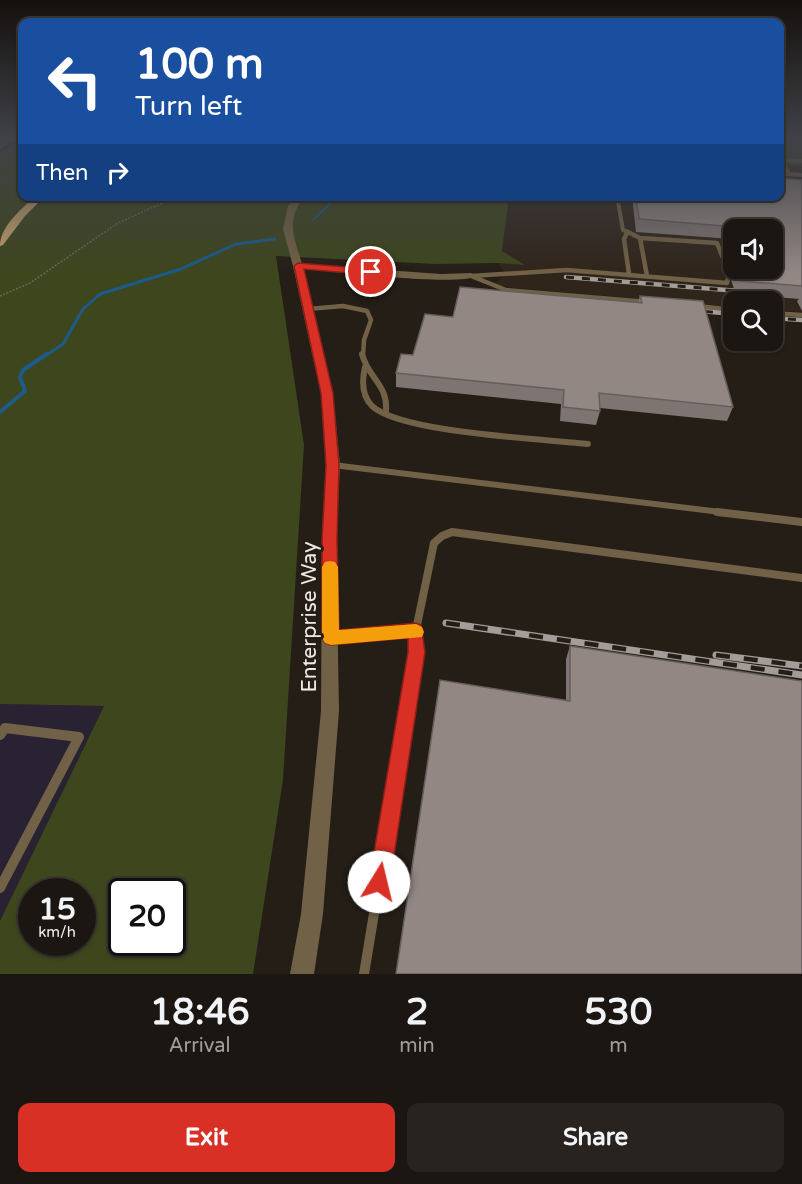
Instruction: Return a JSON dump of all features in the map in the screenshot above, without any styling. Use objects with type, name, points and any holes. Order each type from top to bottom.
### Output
[{"type":"main road","points":[[0,243],[22,214],[36,201]]},
{"type":"street","name":"Enterprise Way","points":[[296,201],[287,220],[287,229],[298,266],[327,393],[333,465],[329,540],[330,711],[312,914],[302,974]]},
{"type":"street","points":[[298,266],[441,277],[471,276]]},
{"type":"lane","points":[[471,276],[556,270],[727,283],[729,273],[717,243],[640,238],[627,233],[623,230],[618,201]]},
{"type":"lane","points":[[627,233],[624,239],[628,274]]},
{"type":"lane","points":[[640,238],[647,276]]},
{"type":"lane","points":[[471,276],[500,289],[654,303]]},
{"type":"lane","points":[[308,309],[343,306],[367,311],[371,320],[361,351],[365,367],[361,383],[372,406],[399,419],[436,428],[588,444]]},
{"type":"lane","points":[[688,306],[723,309]]},
{"type":"lane","points":[[783,314],[802,315]]},
{"type":"lane","points":[[365,367],[382,385],[387,405],[386,411]]},
{"type":"lane","points":[[333,465],[802,522]]},
{"type":"lane","points":[[364,974],[417,652],[416,630],[434,543],[442,536],[452,532],[802,578]]},
{"type":"lane","points":[[331,638],[416,630]]},
{"type":"lane","points":[[0,735],[4,728],[79,737],[0,888]]},
{"type":"path","points":[[0,296],[30,283],[118,223],[169,201]]},
{"type":"shaded area","points":[[784,181],[802,181],[802,312],[783,311],[783,291],[723,291],[723,306],[505,287],[495,283],[506,274],[498,263],[523,265],[502,252],[508,201],[784,201]]},
{"type":"shaded area","points":[[0,704],[104,706],[21,878],[18,878],[18,884],[0,921]]},
{"type":"green space","points":[[0,181],[18,181],[18,201],[508,201],[502,251],[525,265],[435,264],[276,256],[304,445],[283,780],[253,974],[0,974],[0,921],[18,884],[18,956],[96,956],[96,878],[21,878],[104,706],[0,704]]},
{"type":"building","points":[[784,181],[802,181],[802,286],[741,281],[740,279],[783,279],[783,219],[723,219],[723,226],[639,219],[637,201],[784,201]]},
{"type":"building","points":[[460,287],[642,303],[640,296],[703,301],[733,407],[599,393],[600,411],[563,407],[564,390],[396,373],[401,354],[413,355],[425,314],[453,317]]},
{"type":"building","points":[[570,646],[802,681],[802,974],[396,974],[440,680],[570,701]]},
{"type":"waterway","points":[[313,220],[333,201]]},
{"type":"waterway","points":[[45,356],[63,344],[83,309],[100,294],[181,269],[236,244],[275,239]]},
{"type":"waterway","points":[[0,412],[25,391],[20,377],[23,370],[47,354]]},
{"type":"railway","points":[[566,277],[739,291]]},
{"type":"railway","points":[[689,310],[723,313]]},
{"type":"railway","points":[[783,319],[802,320]]},
{"type":"railway","points":[[446,623],[802,675]]},
{"type":"railway","points":[[716,655],[802,666]]},
{"type":"slow traffic","points":[[330,567],[331,638],[416,630],[416,632]]},
{"type":"route","points":[[371,272],[298,266],[327,393],[333,465],[329,540],[331,638],[416,630],[417,652],[379,882]]}]
